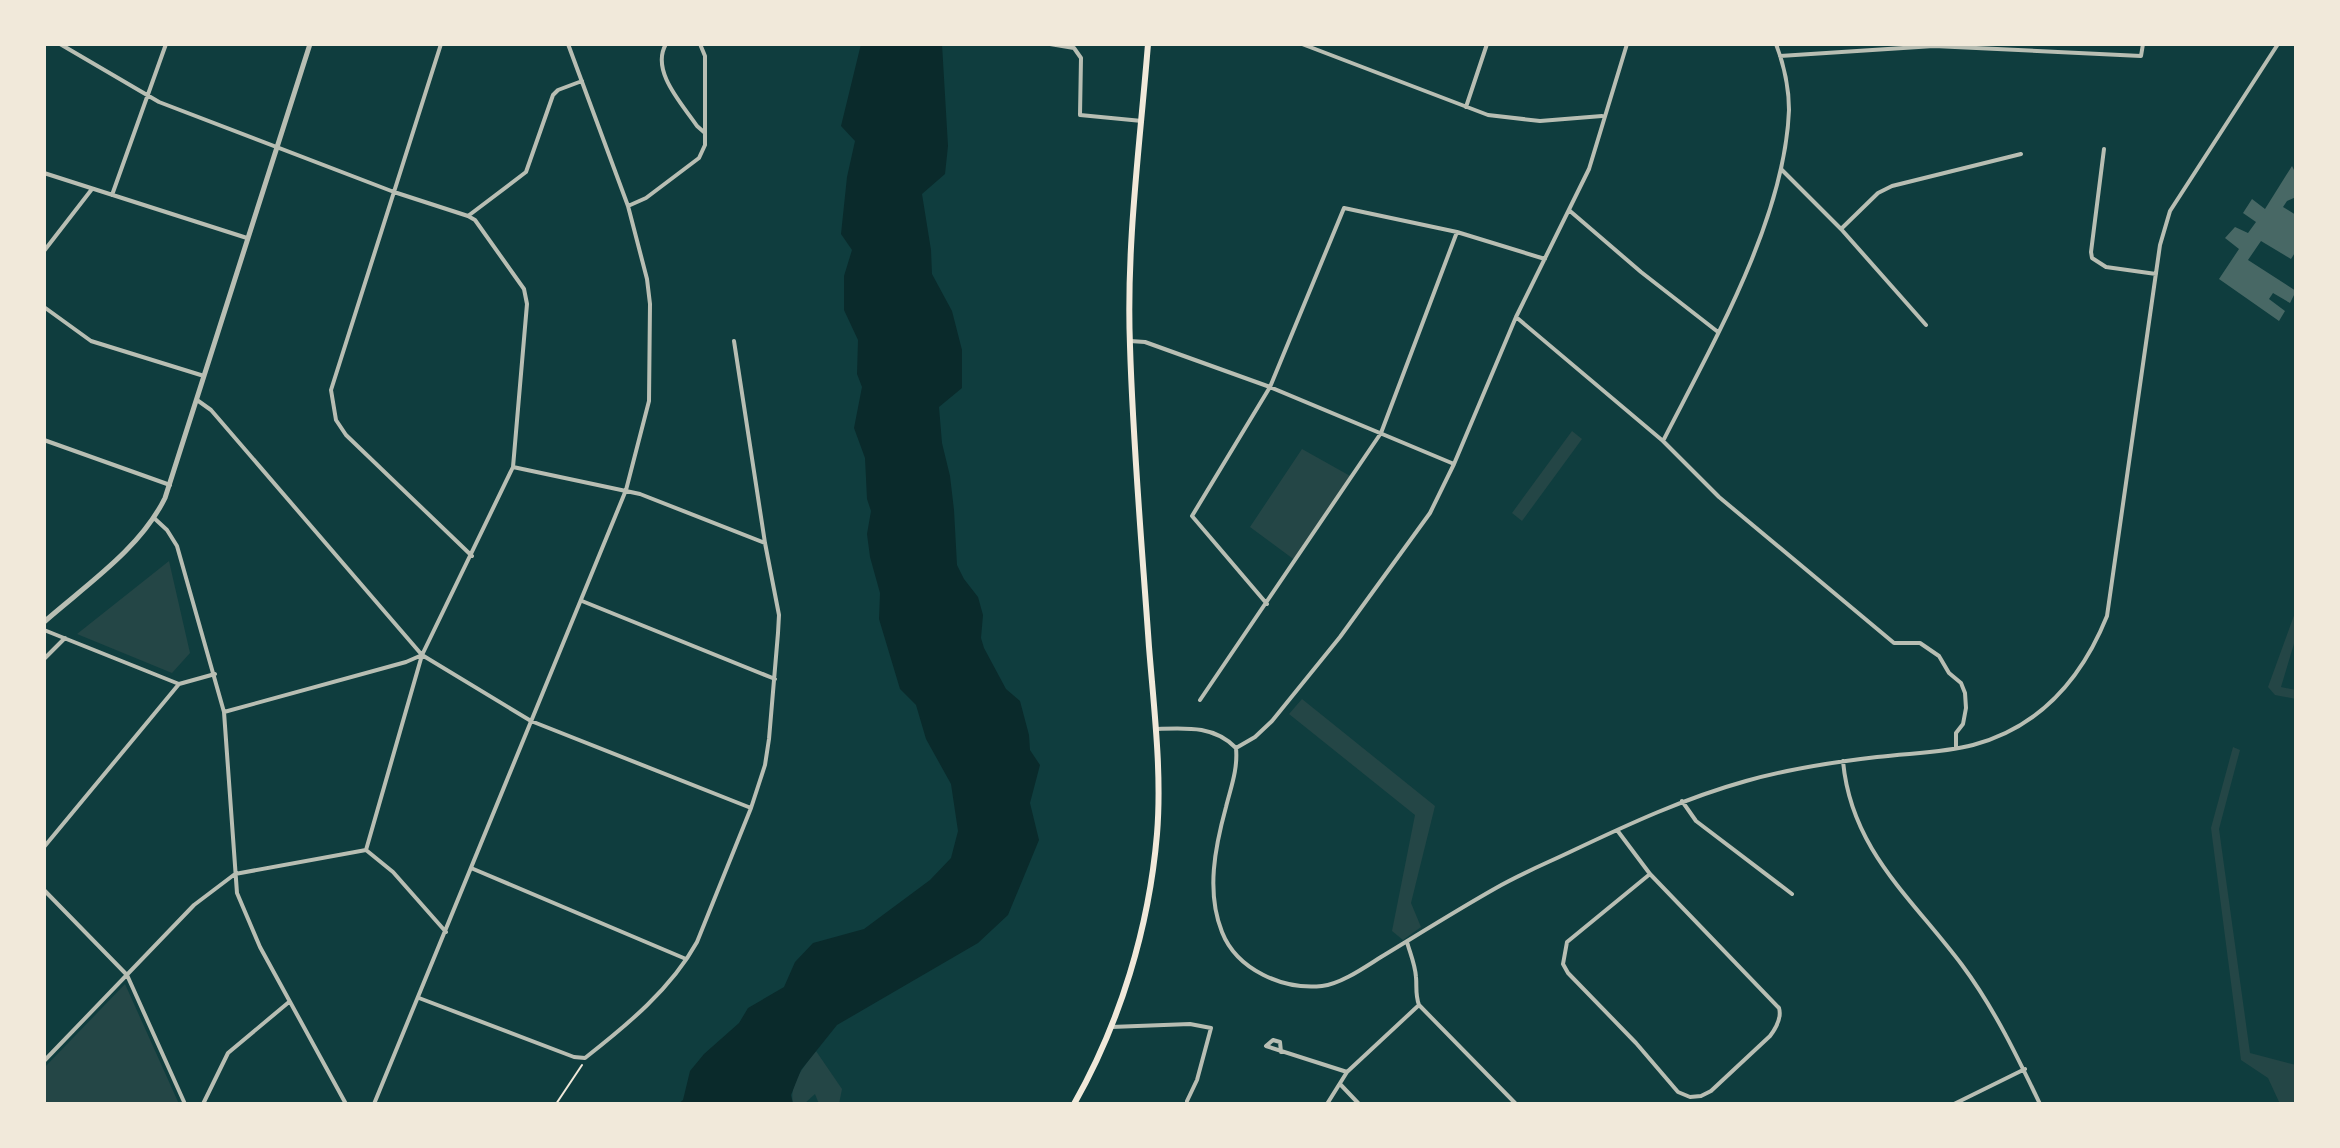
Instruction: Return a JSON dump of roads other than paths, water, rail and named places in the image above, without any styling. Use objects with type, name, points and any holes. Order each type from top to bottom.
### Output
[{"type":"main road","points":[[1074,1104],[1111,1027],[1136,949],[1150,892],[1157,832],[1155,729],[1130,341],[1132,215],[1148,44]]},
{"type":"street","points":[[60,44],[147,96],[394,192],[468,216],[475,220],[524,289],[527,304],[513,467],[422,655],[366,850]]},
{"type":"street","points":[[112,195],[166,44]]},
{"type":"street","points":[[44,622],[126,549],[154,518],[170,485],[310,44]]},
{"type":"street","points":[[441,44],[331,390],[336,420],[346,435],[472,556]]},
{"type":"street","points":[[374,1104],[626,490],[649,401],[650,304],[645,267],[628,206],[568,44]]},
{"type":"street","points":[[666,44],[661,51],[662,69],[697,126],[705,133]]},
{"type":"street","points":[[628,206],[646,198],[699,158],[705,145],[705,56],[700,44]]},
{"type":"street","points":[[1050,44],[1074,48],[1081,58],[1080,115],[1142,121]]},
{"type":"street","points":[[1302,44],[1488,115],[1527,121],[1603,116]]},
{"type":"street","points":[[1466,107],[1487,44]]},
{"type":"street","points":[[1236,748],[1255,737],[1272,721],[1340,637],[1430,513],[1516,317],[1589,169],[1627,44]]},
{"type":"street","points":[[1663,441],[1755,252],[1781,169],[1789,108],[1785,69],[1776,44]]},
{"type":"street","points":[[1780,56],[1934,45],[2141,56],[2143,44]]},
{"type":"street","points":[[1155,729],[1211,731],[1236,748],[1238,763],[1216,842],[1213,879],[1215,907],[1222,934],[1240,960],[1268,978],[1299,986],[1324,986],[1362,968],[1499,886],[1682,801],[1749,780],[1843,761],[1973,745],[2003,734],[2034,717],[2061,692],[2095,648],[2107,616],[2160,245],[2170,211],[2278,44]]},
{"type":"street","points":[[468,216],[526,172],[553,95],[582,81]]},
{"type":"street","points":[[2104,149],[2092,258],[2106,267],[2156,274]]},
{"type":"street","points":[[1841,229],[1878,193],[1892,186],[2021,154]]},
{"type":"street","points":[[1781,169],[1841,229],[1926,325]]},
{"type":"street","points":[[44,173],[248,238]]},
{"type":"street","points":[[44,251],[92,189]]},
{"type":"street","points":[[1267,604],[1192,516],[1270,387],[1344,208],[1457,232],[1545,259]]},
{"type":"street","points":[[1570,211],[1718,332]]},
{"type":"street","points":[[1200,700],[1381,433],[1457,232]]},
{"type":"street","points":[[44,307],[91,341],[204,376]]},
{"type":"street","points":[[1516,317],[1663,441],[1719,497],[1894,643],[1920,643],[1939,656],[1949,673],[1961,683],[1965,693],[1966,708],[1963,724],[1956,733],[1956,748]]},
{"type":"street","points":[[419,998],[574,1057],[585,1058],[660,992],[687,960],[697,942],[751,808],[768,752],[779,615],[734,341]]},
{"type":"street","points":[[1130,341],[1145,342],[1270,387],[1454,464]]},
{"type":"street","points":[[197,400],[211,410],[422,655],[531,721],[751,808]]},
{"type":"street","points":[[44,441],[170,485]]},
{"type":"street","points":[[513,467],[626,490],[765,543]]},
{"type":"street","points":[[154,518],[167,530],[177,546],[224,712],[235,874],[241,903],[289,1002],[346,1104]]},
{"type":"street","points":[[582,601],[775,679]]},
{"type":"street","points":[[44,630],[179,684]]},
{"type":"street","points":[[44,659],[65,638]]},
{"type":"street","points":[[224,712],[422,655]]},
{"type":"street","points":[[44,847],[179,684],[215,674]]},
{"type":"street","points":[[1843,761],[1855,821],[1886,873],[1963,966],[2025,1069],[2040,1104]]},
{"type":"street","points":[[1682,801],[1696,821],[1792,894]]},
{"type":"street","points":[[1617,830],[1650,874],[1779,1008],[1781,1014],[1770,1036],[1711,1091],[1701,1096],[1690,1097],[1678,1092],[1563,964],[1567,942],[1650,874]]},
{"type":"street","points":[[44,1061],[194,905],[235,874],[366,850],[393,872],[446,932]]},
{"type":"street","points":[[471,868],[687,960]]},
{"type":"street","points":[[44,890],[127,975],[185,1104]]},
{"type":"street","points":[[1407,942],[1414,963],[1417,980],[1415,994],[1419,1005],[1516,1104]]},
{"type":"street","points":[[203,1104],[228,1053],[289,1002]]},
{"type":"street","points":[[1327,1104],[1347,1072],[1419,1005]]},
{"type":"street","points":[[1111,1027],[1190,1024],[1211,1028],[1200,1070],[1187,1101]]},
{"type":"street","points":[[1281,1052],[1347,1072]]},
{"type":"street","points":[[1956,1104],[2025,1069]]},
{"type":"street","points":[[1340,1084],[1359,1104]]}]
